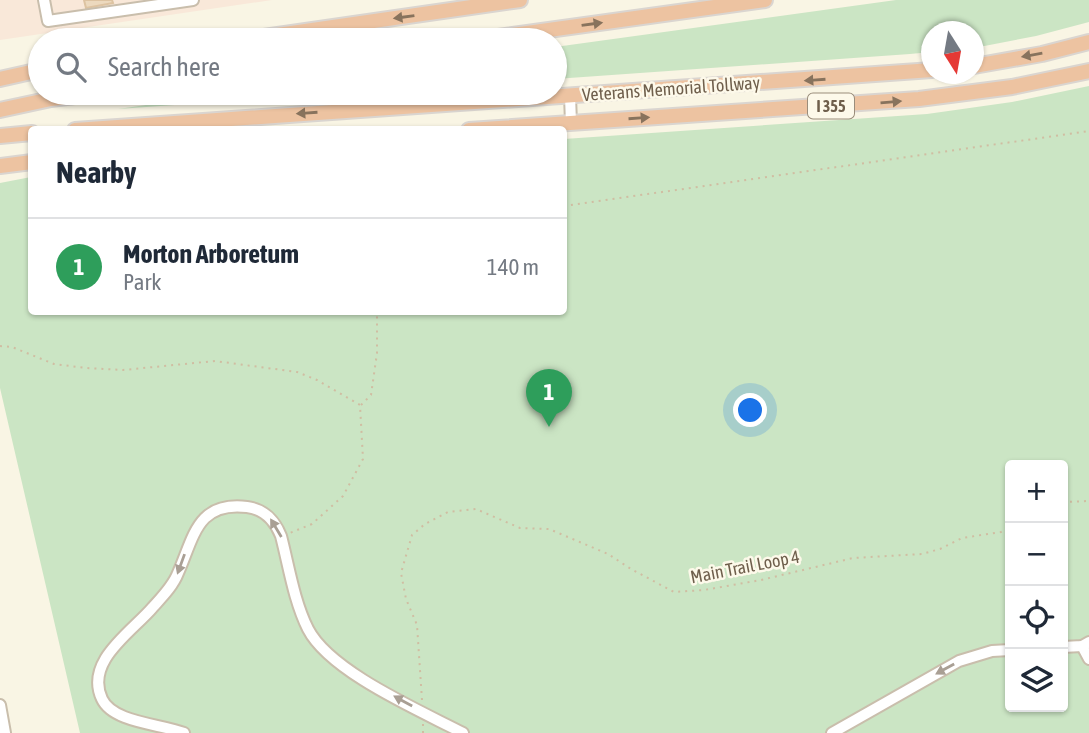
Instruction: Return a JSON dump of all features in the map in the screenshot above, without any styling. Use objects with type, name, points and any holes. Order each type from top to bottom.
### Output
[{"type":"highway","points":[[325,28],[520,0]]},
{"type":"highway","points":[[563,28],[765,0]]},
{"type":"highway","points":[[984,64],[1089,42]]},
{"type":"highway","name":"Veterans Memorial Tollway","points":[[567,96],[921,71]]},
{"type":"highway","name":"Veterans Memorial Tollway","points":[[527,126],[951,96],[1089,71]]},
{"type":"highway","points":[[0,79],[28,73]]},
{"type":"highway","points":[[0,110],[29,105]]},
{"type":"highway","name":"Veterans Memorial Tollway","points":[[133,126],[439,105]]},
{"type":"highway","points":[[0,136],[28,133]]},
{"type":"highway","points":[[0,166],[28,162]]},
{"type":"lane","points":[[44,0],[48,21],[193,0]]},
{"type":"lane","points":[[570,96],[571,123]]},
{"type":"lane","points":[[184,733],[129,718],[111,710],[101,697],[99,685],[105,660],[113,648],[172,585],[194,532],[209,514],[228,507],[251,507],[268,515],[281,536],[301,611],[314,638],[341,665],[463,733]]},
{"type":"lane","points":[[1085,644],[1089,659]]},
{"type":"lane","points":[[832,733],[959,661],[992,651],[1005,650]]},
{"type":"lane","points":[[0,705],[5,733]]},
{"type":"path","points":[[567,206],[1089,131]]},
{"type":"path","points":[[360,405],[371,395],[377,353],[377,315]]},
{"type":"path","points":[[0,346],[12,347],[54,364],[86,368],[123,370],[215,361],[297,372],[317,380],[360,405]]},
{"type":"path","points":[[281,536],[312,524],[343,496],[363,459],[360,405]]},
{"type":"path","points":[[1068,502],[1089,501]]},
{"type":"path","name":"Main Trail Loop 4","points":[[423,733],[417,625],[406,599],[401,573],[412,535],[425,524],[448,512],[476,509],[520,528],[549,529],[608,554],[674,592],[704,590],[761,580],[853,558],[922,554],[962,538],[1000,532],[1005,528]]},
{"type":"shaded area","points":[[0,0],[272,0],[82,28],[28,28],[28,36],[0,40]]},
{"type":"green space","points":[[896,0],[1089,0],[1089,22],[984,46],[984,21],[921,21],[921,53],[567,78],[567,45]]},
{"type":"green space","points":[[1089,86],[1089,733],[80,733],[0,388],[0,183],[28,178],[28,315],[567,315],[567,139],[927,114],[1012,102]]},
{"type":"green space","points":[[146,105],[175,105],[118,109]]},
{"type":"building","points":[[84,0],[112,0],[113,3],[86,8]]},
{"type":"place","name":"Morton Arboretum","points":[[549,427]]}]
